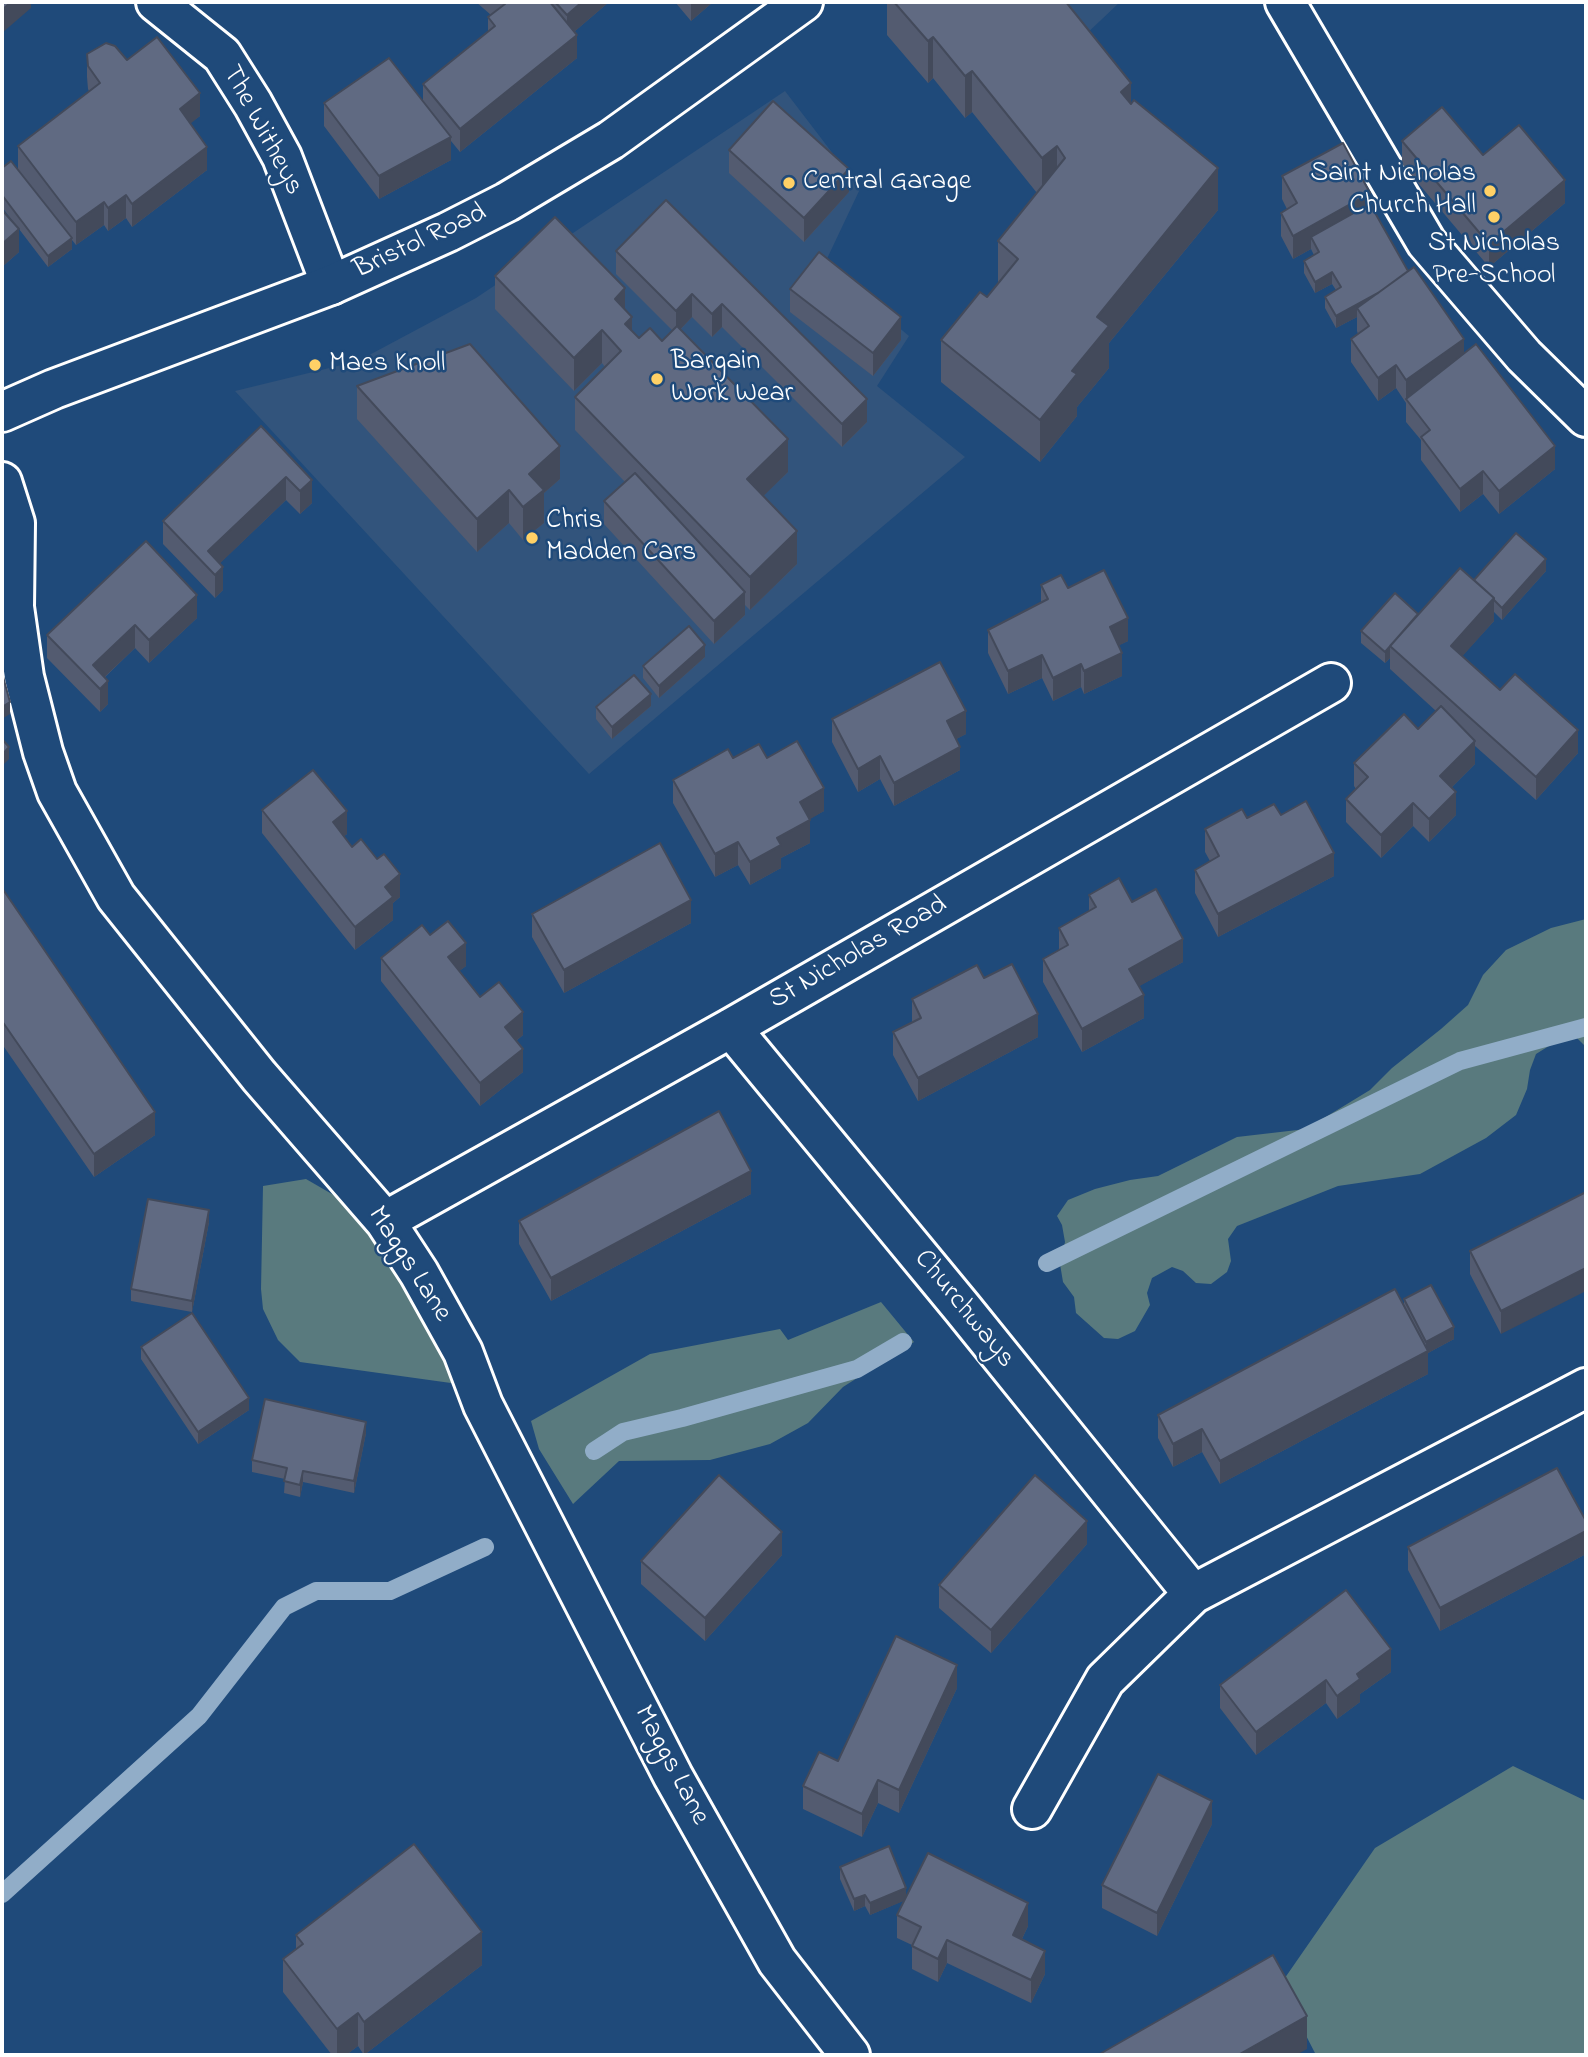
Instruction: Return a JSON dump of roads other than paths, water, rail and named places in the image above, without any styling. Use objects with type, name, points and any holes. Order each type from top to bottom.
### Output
[{"type":"main road","name":"The Witheys","points":[[156,2],[222,55],[253,104],[282,157],[331,285]]},
{"type":"main road","name":"Bristol Road","points":[[2,412],[78,380],[331,285],[448,232],[562,170],[663,104],[803,2]]},
{"type":"main road","points":[[1285,2],[1426,242],[1524,356],[1586,417]]},
{"type":"main road","name":"Maggs Lane","points":[[2,482],[15,523],[14,607],[24,677],[43,752],[57,792],[116,897],[259,1076],[385,1220],[419,1273],[463,1352],[483,1405],[673,1776],[777,1961],[850,2055]]},
{"type":"main road","name":"St Nicholas Road","points":[[385,1220],[731,1028],[1331,683]]},
{"type":"main road","name":"Churchways","points":[[731,1028],[963,1308],[1193,1594]]},
{"type":"main road","points":[[1032,1809],[1105,1680],[1193,1594],[1586,1388]]},
{"type":"waterway","points":[[1047,1263],[1460,1061],[1586,1027]]},
{"type":"waterway","points":[[594,1451],[623,1432],[857,1369],[903,1342]]},
{"type":"waterway","points":[[2,1894],[199,1716],[284,1607],[316,1591],[390,1591],[485,1547]]},
{"type":"place","name":"Central Garage","points":[[789,183]]},
{"type":"place","name":"Saint Nicholas Church Hall","points":[[1490,191]]},
{"type":"place","name":"St Nicholas Pre-School","points":[[1494,217]]},
{"type":"place","name":"Maes Knoll","points":[[315,365]]},
{"type":"place","name":"Bargain Work Wear","points":[[657,379]]},
{"type":"place","name":"Chris Madden Cars","points":[[532,538]]}]
